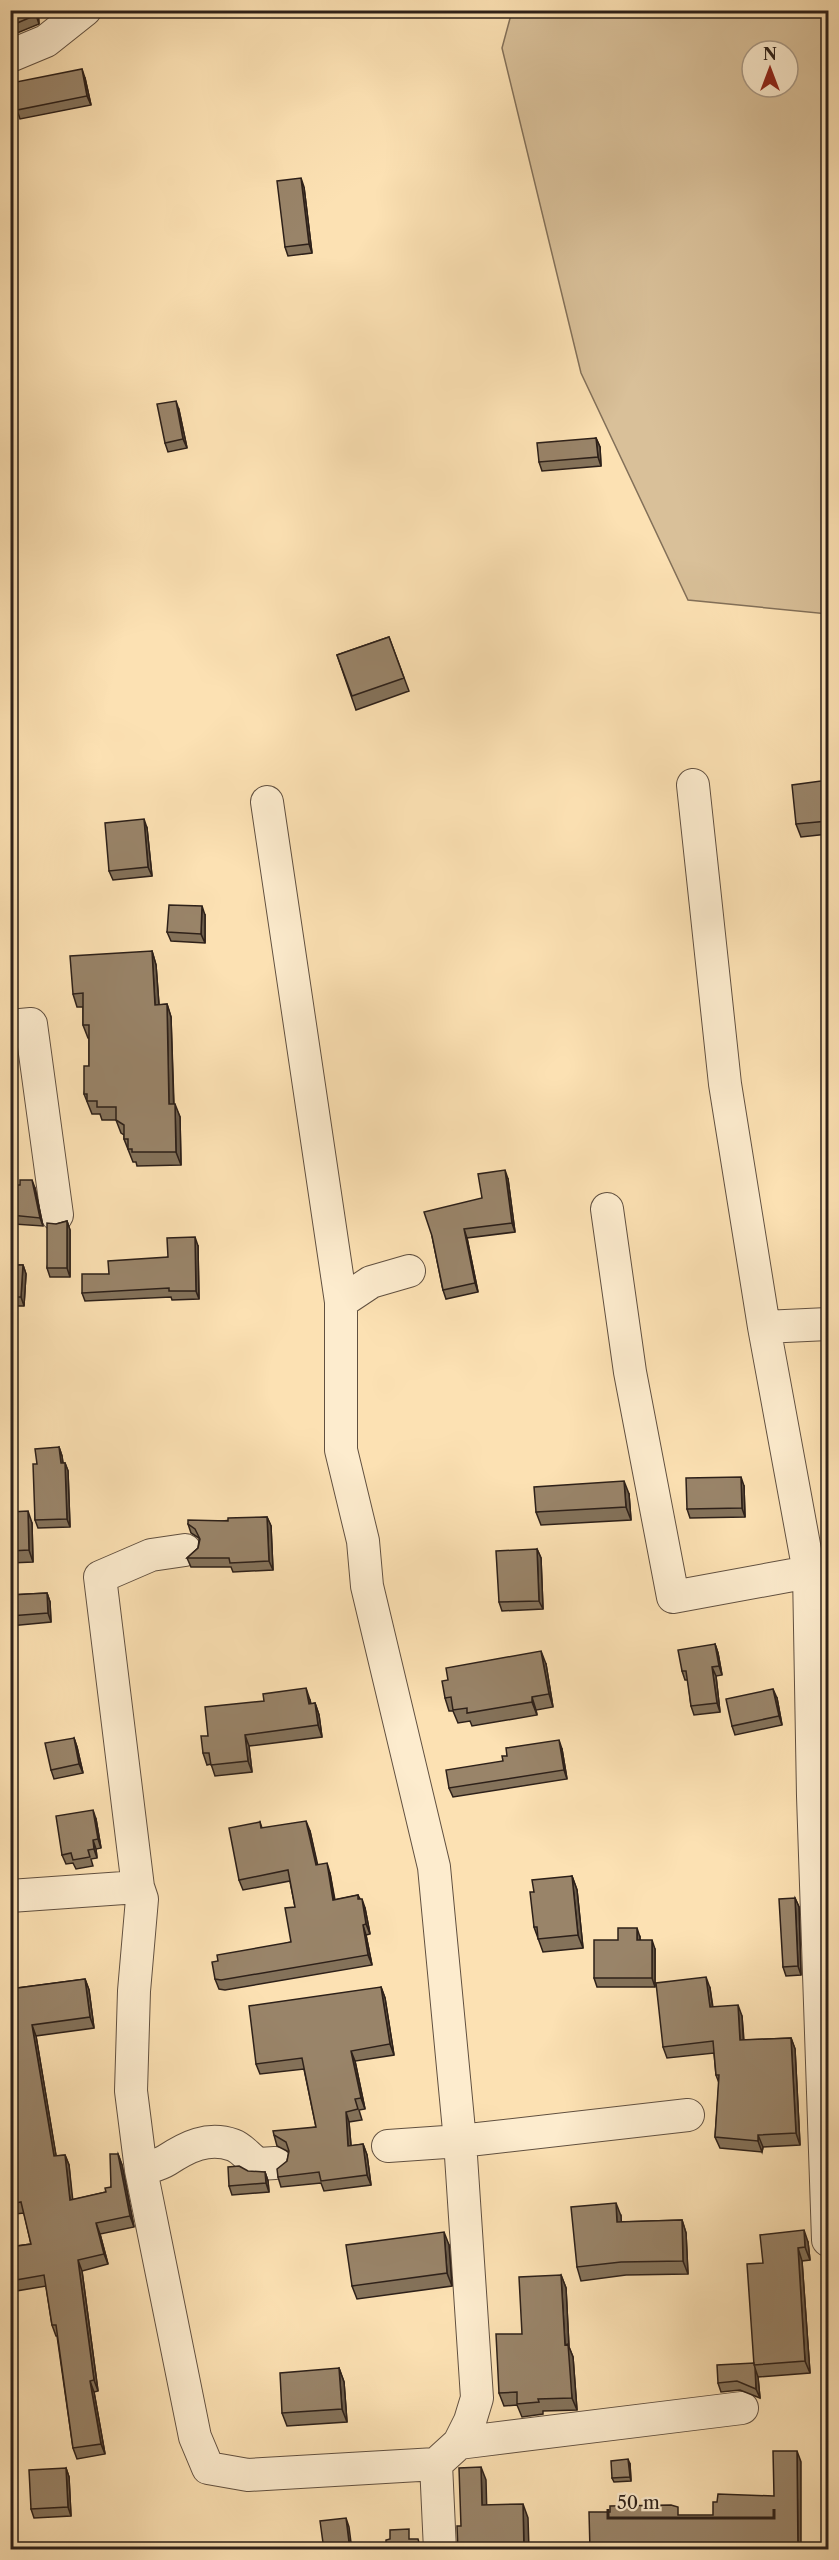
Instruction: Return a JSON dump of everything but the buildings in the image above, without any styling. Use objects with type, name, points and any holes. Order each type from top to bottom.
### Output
[{"type":"street","points":[[10,56],[46,41],[85,10]]},
{"type":"street","points":[[693,785],[725,1084],[764,1327],[809,1572],[813,1796],[828,2240]]},
{"type":"street","points":[[185,1550],[151,1556],[100,1577],[138,1887],[142,1899],[134,1991],[131,2091],[141,2170],[195,2437],[207,2468],[248,2475],[436,2464],[459,2443],[477,2398],[460,2141],[434,1868],[367,1586],[363,1541],[341,1450],[341,1302],[267,802]]},
{"type":"street","points":[[10,1026],[31,1024],[57,1215]]},
{"type":"street","points":[[607,1209],[630,1372],[673,1597],[809,1572]]},
{"type":"street","points":[[341,1302],[371,1282],[409,1271]]},
{"type":"street","points":[[764,1327],[828,1324]]},
{"type":"street","points":[[10,1896],[138,1887]]},
{"type":"street","points":[[388,2146],[460,2141],[688,2115]]},
{"type":"street","points":[[141,2170],[166,2161],[178,2150],[193,2144],[213,2142],[232,2145],[259,2164],[275,2163]]},
{"type":"street","points":[[459,2443],[742,2408]]},
{"type":"street","points":[[436,2464],[440,2550]]},
{"type":"shaded area","points":[[512,11],[828,11],[828,614],[688,600],[581,373],[502,48]]}]
